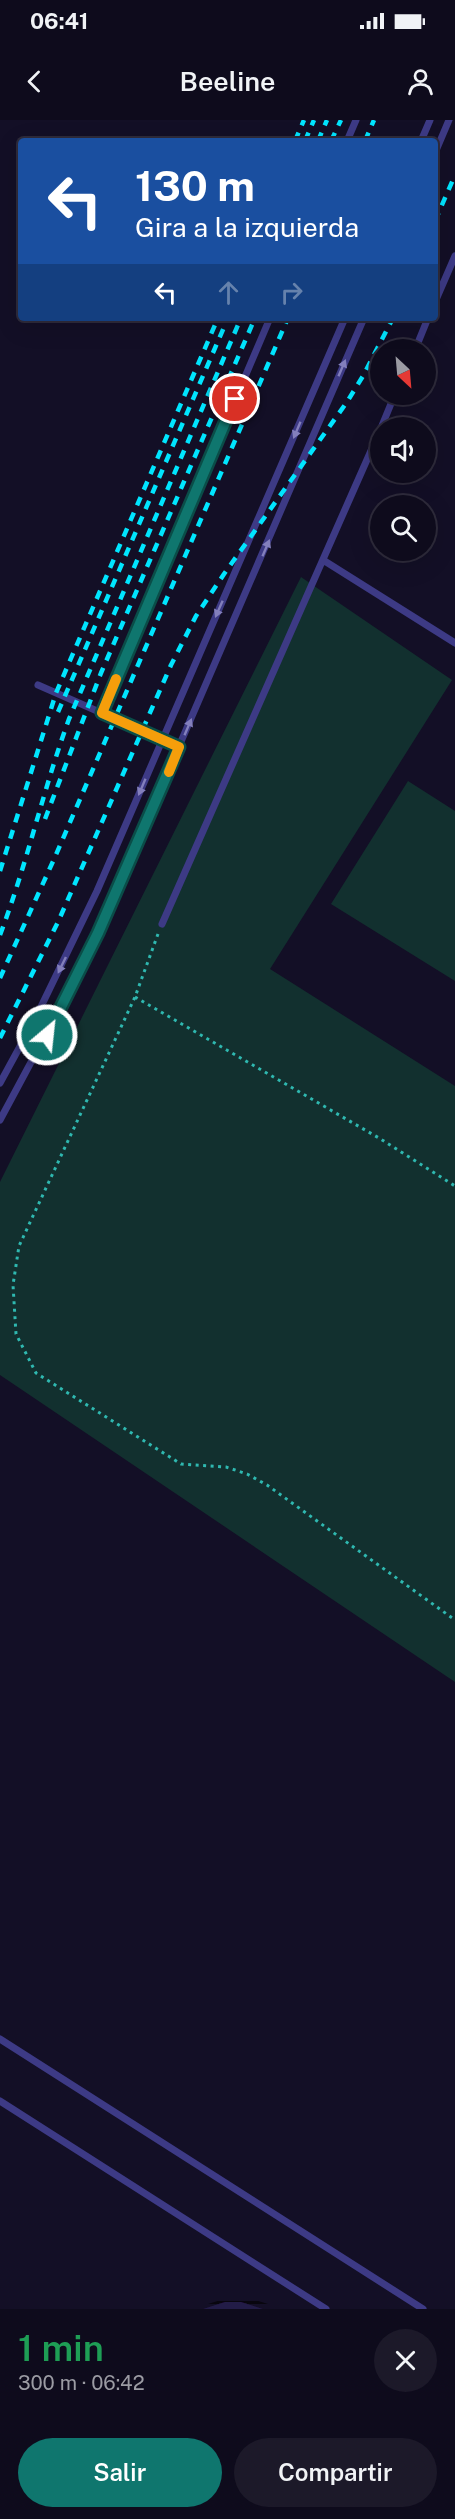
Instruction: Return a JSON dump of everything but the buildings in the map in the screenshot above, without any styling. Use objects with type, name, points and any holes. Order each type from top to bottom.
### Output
[{"type":"lane","points":[[348,138],[356,120]]},
{"type":"lane","points":[[422,138],[430,120]]},
{"type":"lane","points":[[438,146],[449,120]]},
{"type":"lane","points":[[438,295],[455,256]]},
{"type":"lane","points":[[102,713],[269,321]]},
{"type":"lane","points":[[0,1083],[68,951],[344,321]]},
{"type":"lane","points":[[0,1120],[88,953],[363,321]]},
{"type":"lane","points":[[419,339],[427,321]]},
{"type":"lane","points":[[162,924],[370,453]]},
{"type":"lane","points":[[323,560],[455,643]]},
{"type":"lane","points":[[38,685],[179,747]]},
{"type":"lane","points":[[0,2038],[423,2309]]},
{"type":"lane","points":[[0,2101],[326,2309]]},
{"type":"path","points":[[162,924],[135,997],[19,1246],[13,1295],[16,1334],[36,1372],[182,1464],[226,1467],[247,1474],[267,1485],[455,1620]]},
{"type":"path","points":[[135,997],[379,1138],[455,1186]]},
{"type":"green space","points":[[301,577],[452,680],[270,969],[455,1086],[455,1682],[0,1375],[0,1182]]},
{"type":"green space","points":[[408,781],[455,811],[455,981],[331,904]]},
{"type":"railway","points":[[296,138],[304,120]]},
{"type":"railway","points":[[306,138],[314,120]]},
{"type":"railway","points":[[319,138],[327,120]]},
{"type":"railway","points":[[332,138],[341,120]]},
{"type":"railway","points":[[366,138],[374,120]]},
{"type":"railway","points":[[438,214],[455,175]]},
{"type":"railway","points":[[0,871],[56,693],[217,321]]},
{"type":"railway","points":[[58,712],[227,321]]},
{"type":"railway","points":[[0,935],[69,719],[240,321]]},
{"type":"railway","points":[[45,819],[101,673],[254,321]]},
{"type":"railway","points":[[0,978],[55,857],[287,321]]},
{"type":"railway","points":[[0,1038],[58,922],[171,665],[196,616],[347,402],[391,321]]},
{"type":"slow traffic","points":[[116,679],[102,713],[179,747],[169,772]]},
{"type":"route","points":[[47,1035],[98,933],[179,747],[102,713],[235,399]]}]
